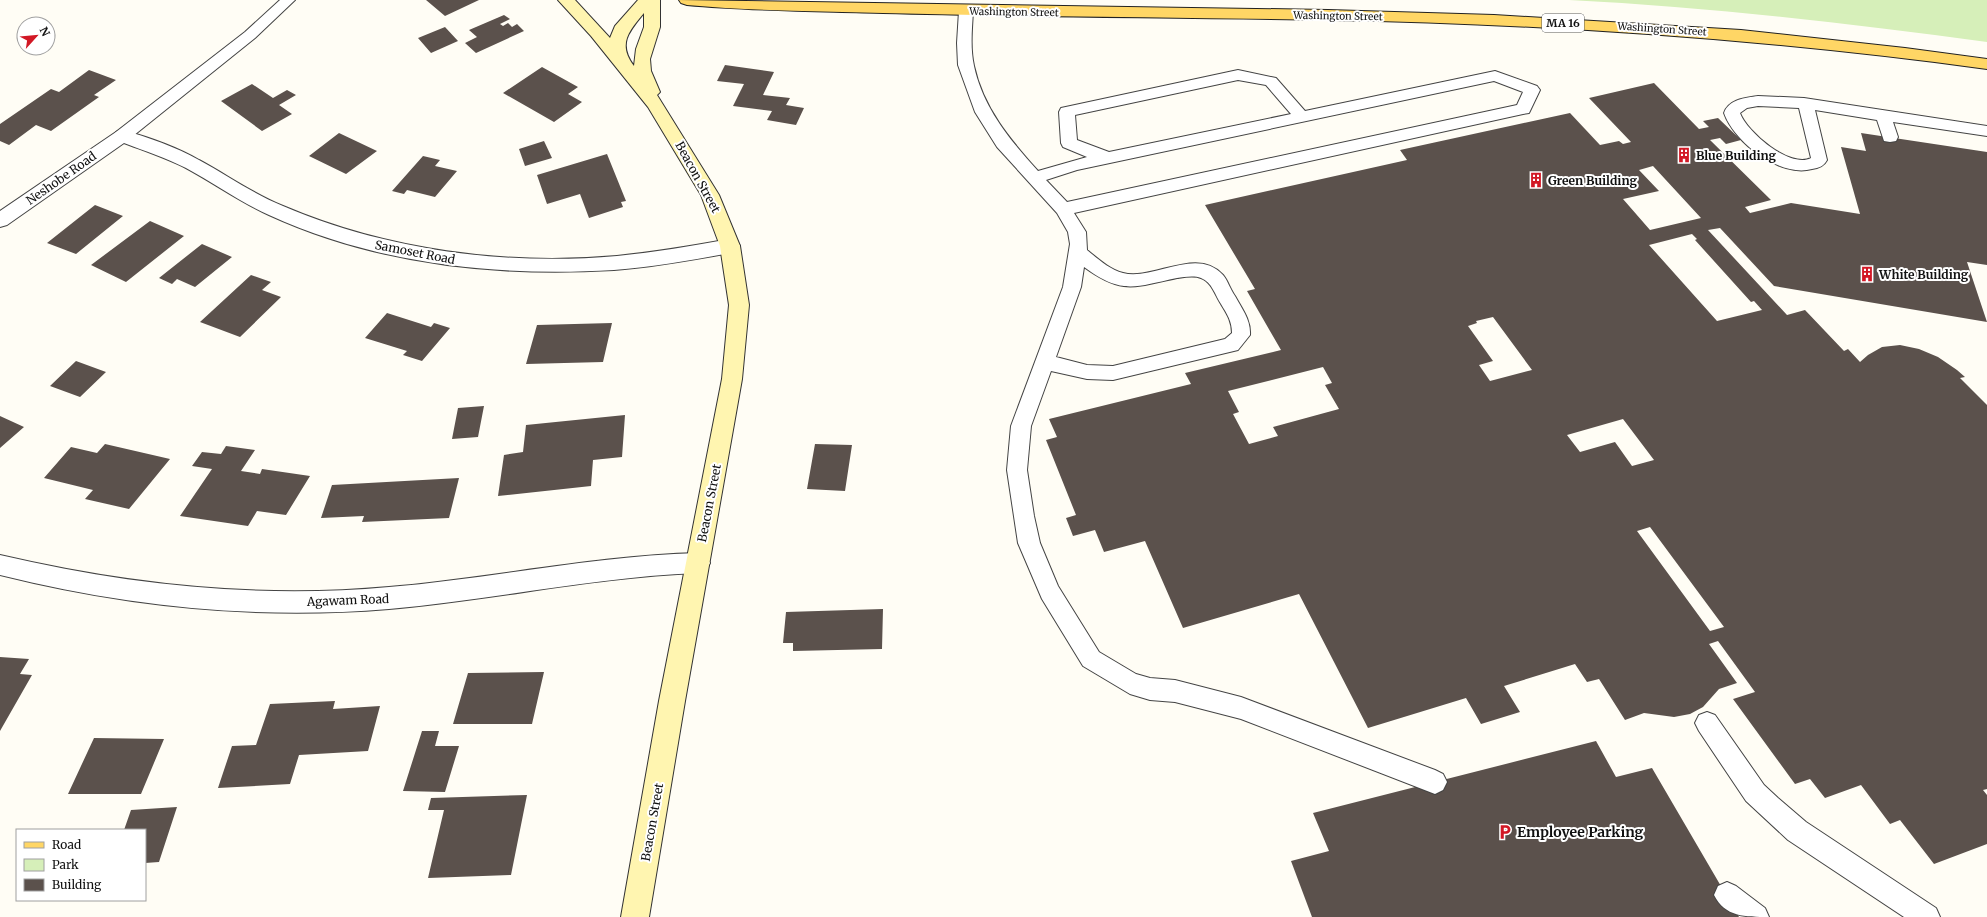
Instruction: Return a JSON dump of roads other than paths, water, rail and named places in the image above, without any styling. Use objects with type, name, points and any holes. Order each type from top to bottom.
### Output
[{"type":"main road","points":[[566,0],[597,32],[621,62]]},
{"type":"main road","name":"Beacon Street","points":[[635,917],[736,351],[739,305],[730,246],[710,195],[655,104],[621,62],[617,48],[618,38],[624,25],[646,0]]},
{"type":"main road","name":"Beacon Street","points":[[652,0],[652,27],[644,49],[642,65],[655,104]]},
{"type":"main road","name":"Washington Street","points":[[687,0],[897,4],[966,11],[1327,15],[1571,23],[1696,31],[1818,42],[1987,64]]},
{"type":"street","name":"Neshobe Road","points":[[0,220],[122,136]]},
{"type":"street","name":"Samoset Road","points":[[122,136],[186,161],[240,193],[296,218],[366,243],[420,255],[451,260],[508,265],[606,265],[685,256],[730,246]]},
{"type":"street","name":"Agawam Road","points":[[0,565],[82,584],[124,590],[235,600],[316,602],[374,600],[634,566],[698,563]]},
{"type":"lane","points":[[122,136],[250,35],[288,0]]},
{"type":"lane","points":[[966,11],[964,54],[976,98],[983,112],[1003,143],[1063,209],[1077,232],[1079,244],[1072,287],[1020,426],[1017,470],[1024,516],[1029,543],[1050,592],[1091,659],[1130,683],[1150,689],[1175,691],[1241,708],[1435,782]]},
{"type":"lane","points":[[1114,157],[1102,157],[1069,143],[1067,112],[1238,74],[1271,81],[1302,117]]},
{"type":"lane","points":[[1035,178],[1074,165],[1496,76],[1532,90],[1523,108],[1063,209]]},
{"type":"lane","points":[[1806,104],[1819,155],[1819,160],[1815,164],[1809,165],[1784,162],[1776,159],[1742,128],[1733,118],[1732,113],[1733,109],[1737,106],[1753,102],[1776,101],[1806,104],[1987,131]]},
{"type":"lane","points":[[1884,116],[1890,138]]},
{"type":"lane","points":[[1044,362],[1087,372],[1126,372],[1227,346],[1237,340],[1241,335],[1240,322],[1218,282],[1208,272],[1192,270],[1151,278],[1123,280],[1115,277],[1078,253]]},
{"type":"lane","points":[[1706,723],[1755,793],[1774,812],[1798,831],[1927,917]]},
{"type":"lane","points":[[1727,896],[1756,917]]},
{"type":"place","name":"Blue Building","points":[[1684,155]]},
{"type":"place","name":"Green Building","points":[[1536,180]]},
{"type":"place","name":"White Building","points":[[1867,274]]},
{"type":"place","name":"Employee Parking","points":[[1505,832]]}]
